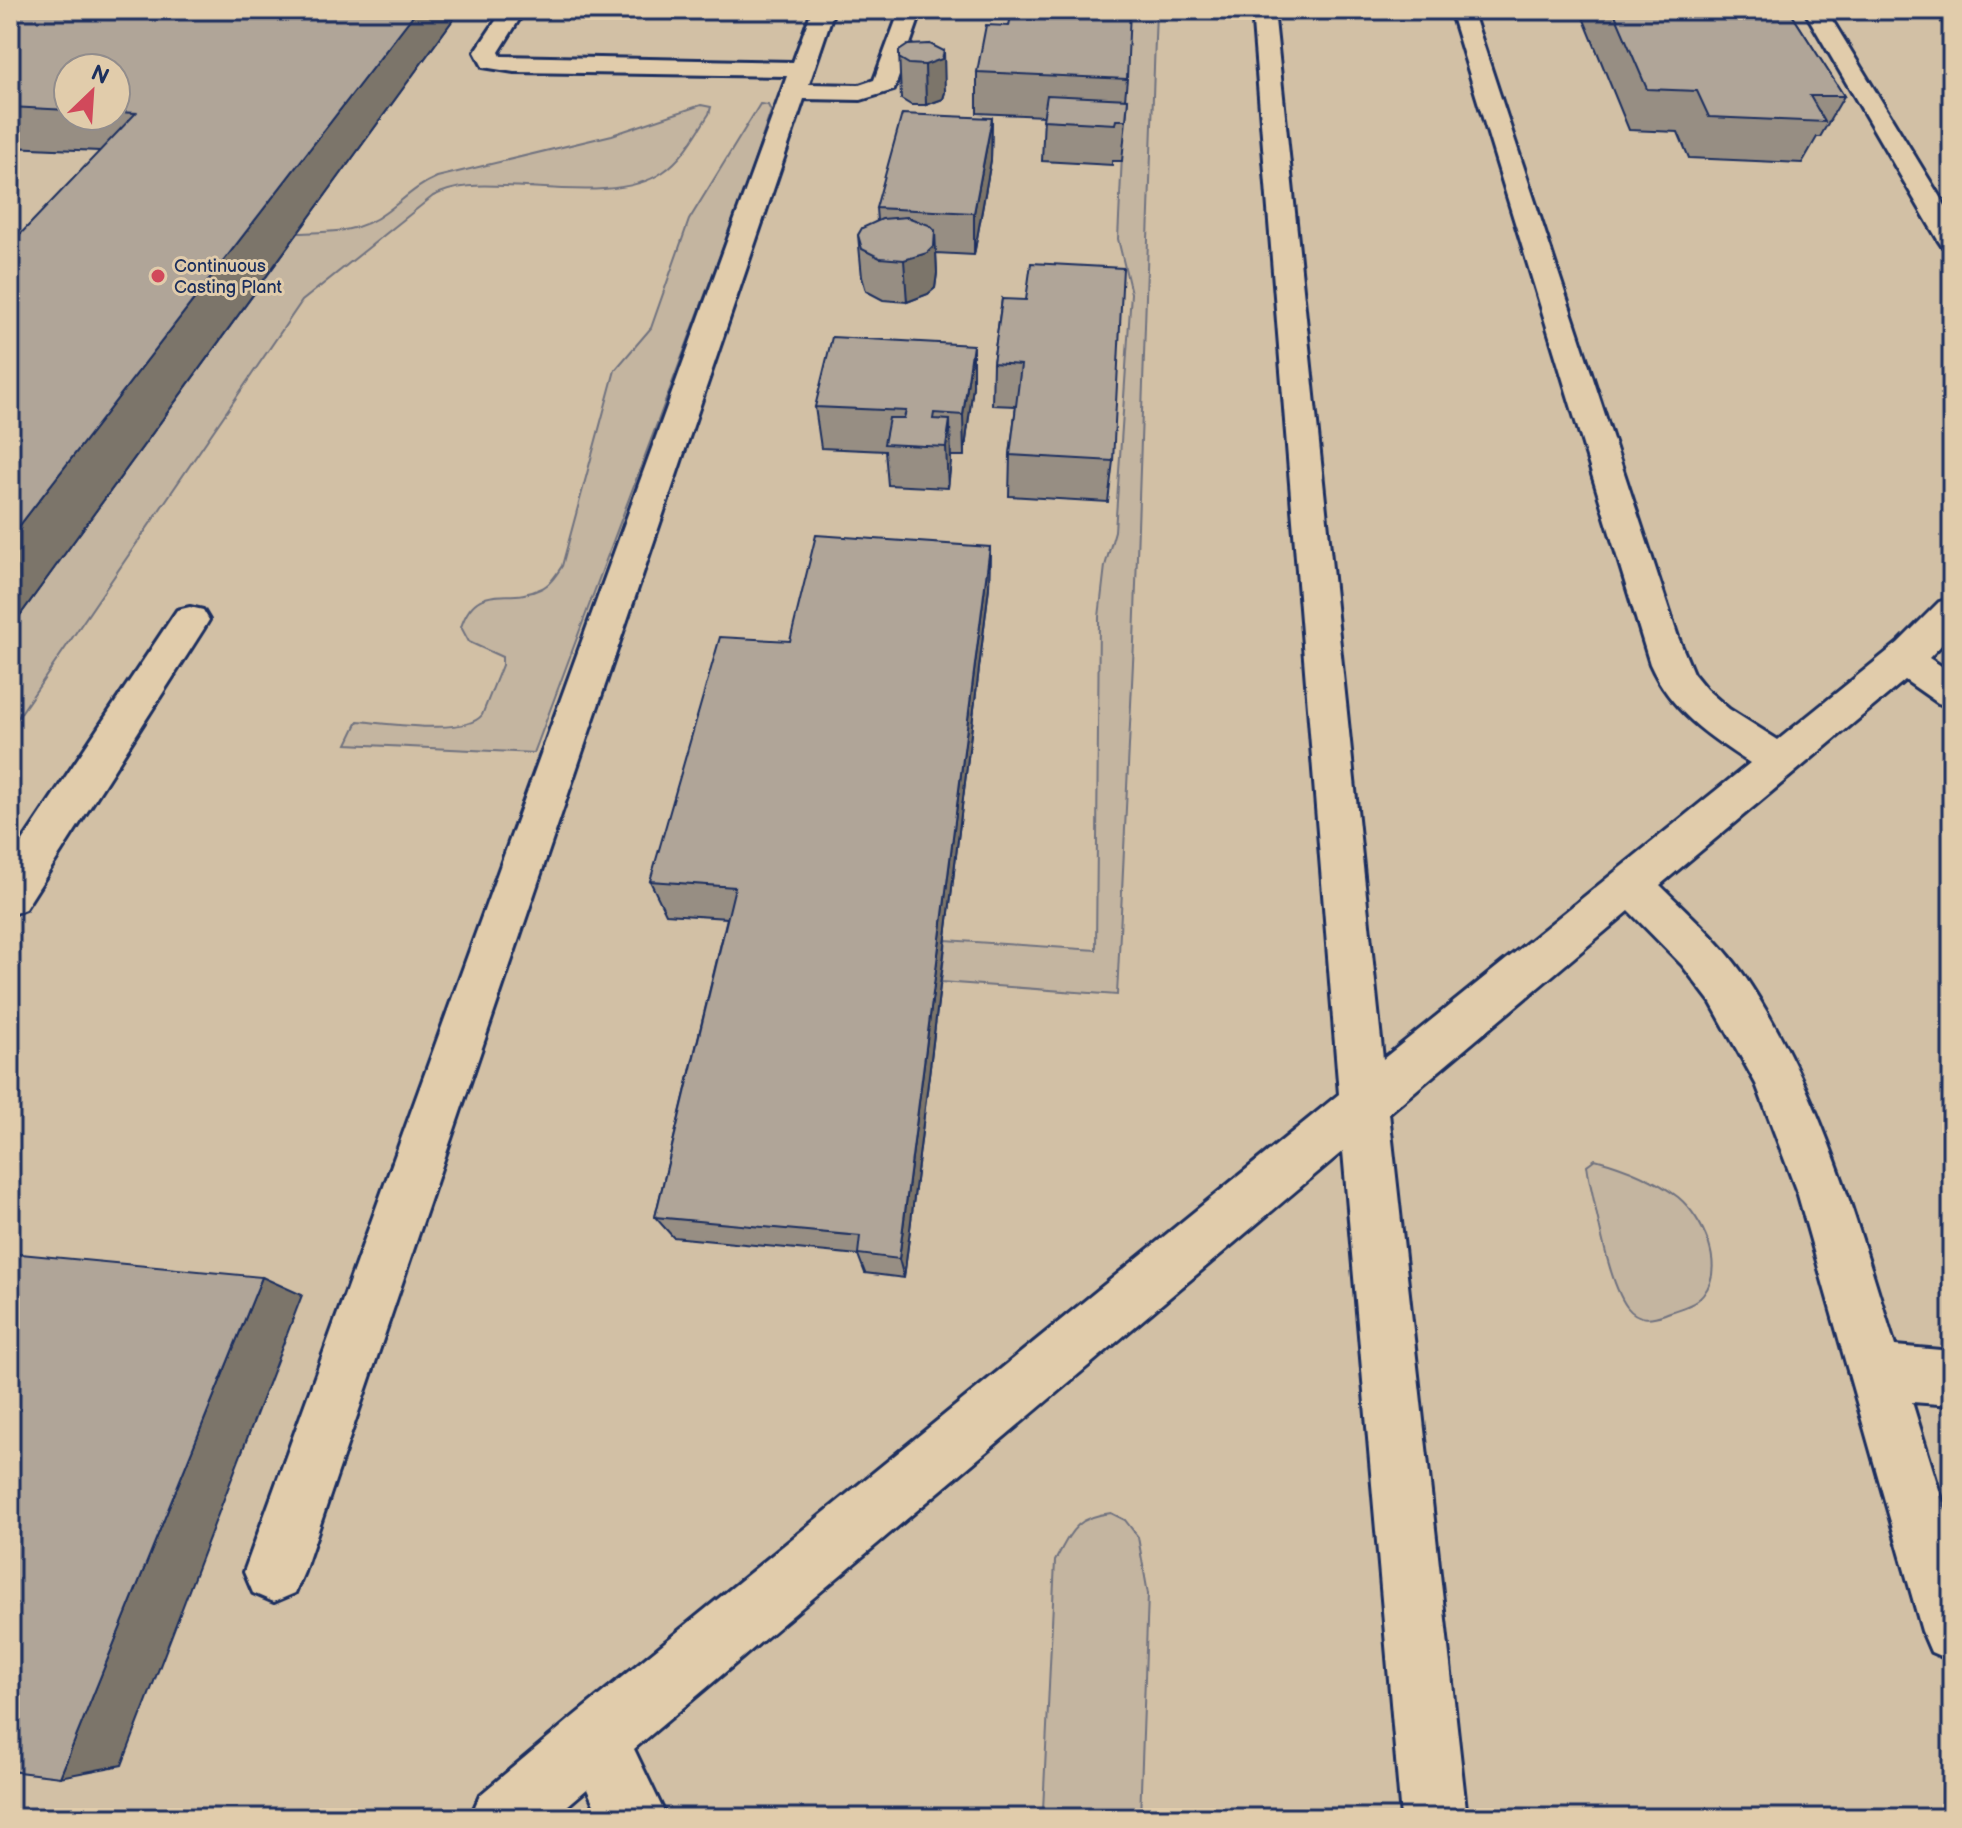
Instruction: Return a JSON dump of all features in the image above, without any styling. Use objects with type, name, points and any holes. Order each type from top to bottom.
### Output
[{"type":"lane","points":[[514,10],[487,52],[492,62],[797,80],[861,93],[876,91],[885,85],[911,10]]},
{"type":"lane","points":[[274,1572],[823,10]]},
{"type":"lane","points":[[1263,10],[1363,1103],[1434,1818]]},
{"type":"lane","points":[[1461,10],[1644,592],[1671,668],[1683,691],[1780,761]]},
{"type":"lane","points":[[1815,10],[1952,240]]},
{"type":"lane","points":[[503,1818],[1903,659],[1952,611]]},
{"type":"lane","points":[[10,896],[190,620]]},
{"type":"lane","points":[[1903,659],[1952,693]]},
{"type":"lane","points":[[1630,884],[1698,951],[1727,989],[1776,1074],[1823,1195],[1952,1631]]},
{"type":"lane","points":[[1876,1372],[1952,1378]]},
{"type":"lane","points":[[596,1738],[634,1818]]},
{"type":"shaded area","points":[[10,10],[1952,10],[1952,1818],[10,1818]]},
{"type":"shaded area","points":[[1129,10],[1156,10],[1134,642],[1117,995],[941,982],[946,940],[1096,950],[1099,617],[1105,566],[1115,531],[1131,293],[1118,239]]},
{"type":"shaded area","points":[[760,104],[768,105],[771,111],[748,180],[534,753],[347,744],[358,721],[443,727],[473,721],[482,715],[502,665],[502,657],[469,642],[461,627],[476,603],[494,596],[540,589],[562,566],[615,370],[651,328],[689,220]]},
{"type":"shaded area","points":[[701,105],[711,107],[709,114],[689,145],[663,172],[647,180],[608,189],[478,186],[442,192],[302,301],[10,729],[10,629],[298,233],[354,228],[375,220],[437,177],[612,135]]},
{"type":"shaded area","points":[[1595,1159],[1659,1184],[1678,1197],[1696,1217],[1708,1243],[1712,1270],[1710,1283],[1695,1302],[1650,1318],[1640,1317],[1627,1307],[1614,1281],[1589,1178],[1587,1165]]},
{"type":"shaded area","points":[[1111,1513],[1125,1520],[1138,1537],[1148,1594],[1140,1818],[1049,1818],[1043,1810],[1055,1561],[1070,1534],[1082,1522]]},
{"type":"building","name":"Continuous Casting Plant","points":[[18,10],[417,10],[10,538],[10,245],[118,132],[132,132],[132,117],[136,113],[132,113],[132,52],[52,52],[52,109],[10,107],[10,16]]},
{"type":"building","points":[[1012,10],[1130,10],[1127,79],[977,72],[986,25],[1009,26]]},
{"type":"building","points":[[1613,10],[1789,10],[1844,96],[1810,96],[1825,122],[1709,117],[1697,91],[1647,89]]},
{"type":"building","points":[[930,44],[944,51],[942,59],[925,65],[909,64],[899,58],[899,51],[908,45]]},
{"type":"building","points":[[1047,95],[1128,99],[1126,120],[1116,120],[1115,124],[1043,120]]},
{"type":"building","points":[[902,114],[992,118],[974,213],[876,208]]},
{"type":"building","points":[[907,217],[929,225],[935,231],[934,246],[927,253],[904,260],[880,258],[862,249],[858,235],[862,228],[882,219]]},
{"type":"building","points":[[1031,263],[1123,268],[1113,461],[1010,455],[1021,365],[993,363],[1002,299],[1026,300]]},
{"type":"building","points":[[832,337],[973,345],[963,415],[934,413],[933,419],[950,420],[946,447],[884,444],[889,418],[904,418],[906,411],[815,407]]},
{"type":"building","points":[[816,535],[990,547],[899,1259],[858,1254],[860,1236],[655,1217],[735,887],[650,881],[720,637],[790,641]]},
{"type":"building","points":[[10,1253],[262,1277],[60,1777],[10,1771]]},
{"type":"place","name":"Continuous Casting Plant","points":[[158,276]]}]
